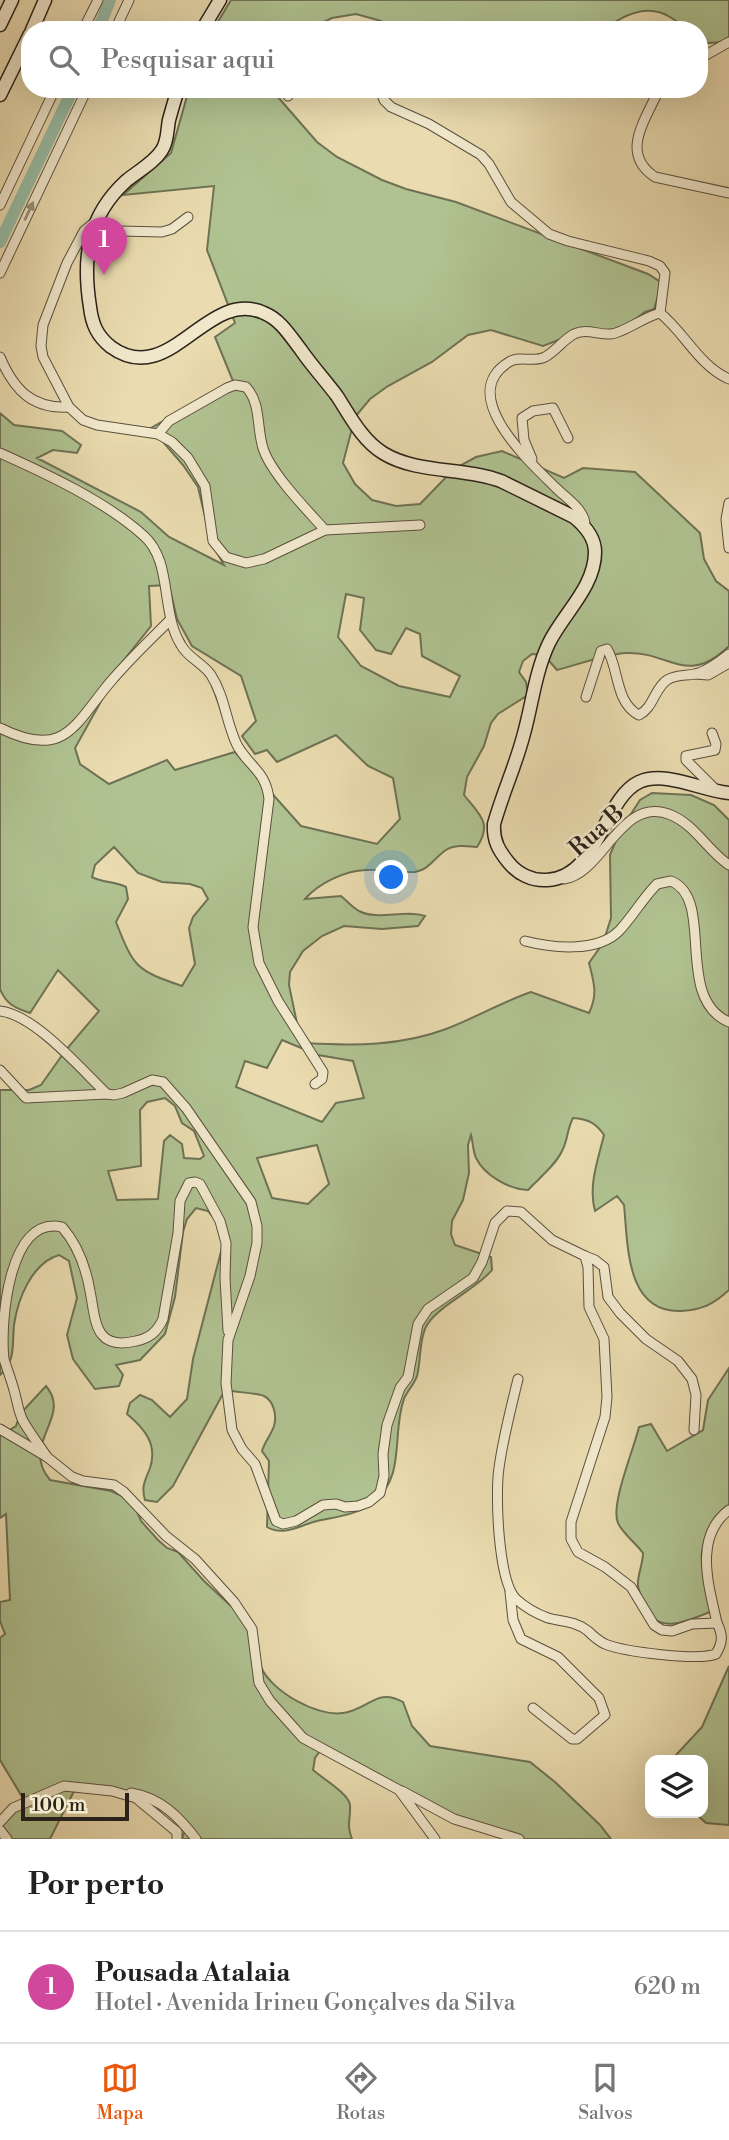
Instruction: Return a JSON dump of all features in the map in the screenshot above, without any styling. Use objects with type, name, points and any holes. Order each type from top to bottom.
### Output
[{"type":"main road","points":[[0,25],[12,0]]},
{"type":"main road","points":[[36,21],[45,0]]},
{"type":"main road","points":[[207,21],[220,0]]},
{"type":"main road","points":[[0,95],[21,52]]},
{"type":"main road","points":[[176,98],[162,150],[114,194],[95,222],[89,242],[87,271],[91,318],[97,333],[111,347],[131,357],[145,358],[173,348],[217,316],[233,311],[260,311],[282,326],[371,444],[384,453],[422,466],[489,477],[564,511],[584,525],[591,536],[595,551],[592,572],[550,642],[542,661],[523,738],[494,824],[495,843],[512,867],[539,881],[556,880],[574,870],[585,858],[621,799],[637,783],[650,779],[665,779],[724,793]]},
{"type":"street","points":[[88,21],[98,0]]},
{"type":"street","points":[[119,21],[129,0]]},
{"type":"street","points":[[708,54],[729,42]]},
{"type":"street","points":[[0,205],[51,98]]},
{"type":"street","points":[[0,273],[82,98]]},
{"type":"street","points":[[383,98],[391,107],[429,124],[481,155],[511,202],[549,234],[568,242],[660,266],[665,274],[660,313]]},
{"type":"street","points":[[655,98],[638,138],[635,149],[637,159],[655,177],[729,193]]},
{"type":"street","points":[[89,242],[100,241],[120,231],[167,231],[188,217]]},
{"type":"street","points":[[95,222],[76,242],[43,325],[43,357],[69,407],[83,420],[97,425],[158,433],[172,442],[195,466],[205,486],[213,541],[226,557],[246,563],[264,559],[325,530],[420,525]]},
{"type":"street","points":[[660,313],[682,333],[710,368],[729,379]]},
{"type":"street","points":[[584,525],[582,514],[539,471],[496,419],[490,389],[501,368],[511,361],[546,356],[577,332],[588,330],[613,334],[648,316],[660,313]]},
{"type":"street","points":[[0,357],[14,383],[25,396],[53,408],[69,407]]},
{"type":"street","points":[[158,433],[169,421],[227,388],[235,385],[246,387],[256,402],[260,437],[265,452],[325,530]]},
{"type":"street","points":[[539,471],[524,440],[522,418],[533,411],[553,408],[568,438]]},
{"type":"street","points":[[0,453],[86,496],[145,536],[156,550],[161,563],[169,621],[181,646],[210,673],[222,696],[238,747],[267,784],[269,799],[253,927],[259,963],[292,1024],[320,1065],[322,1079],[315,1084]]},
{"type":"street","points":[[729,503],[726,519],[729,548]]},
{"type":"street","points":[[0,728],[30,740],[65,736],[84,718],[120,672],[169,621]]},
{"type":"street","points":[[586,697],[601,651],[607,649],[621,693],[632,711],[639,715],[648,710],[660,687],[667,680],[682,675],[708,675],[729,663]]},
{"type":"street","points":[[695,674],[718,663],[729,654]]},
{"type":"street","points":[[712,733],[715,750],[686,756],[686,760],[724,793]]},
{"type":"street","name":"Rua B","points":[[556,880],[571,878],[581,873],[616,833],[635,818],[653,812],[670,814],[687,825],[729,865]]},
{"type":"street","points":[[525,941],[552,948],[567,948],[606,941],[618,932],[657,884],[671,881],[683,889],[690,904],[694,921],[698,983],[710,1007],[729,1022]]},
{"type":"street","points":[[0,1012],[22,1017],[107,1094]]},
{"type":"street","points":[[0,1070],[26,1098],[114,1095],[152,1080],[163,1082],[186,1108],[250,1202],[257,1226],[257,1243],[250,1276],[228,1340]]},
{"type":"street","points":[[47,1457],[22,1419],[3,1353],[8,1277],[12,1264],[27,1240],[38,1231],[54,1225],[62,1227],[78,1250],[90,1290],[94,1321],[100,1333],[107,1340],[120,1343],[146,1339],[158,1331],[163,1319],[178,1233],[180,1201],[190,1183],[200,1184],[220,1221],[226,1243],[226,1383],[232,1430],[242,1449],[255,1464],[276,1521],[283,1524],[296,1521],[323,1505],[358,1506],[369,1502],[380,1493],[390,1411],[408,1377],[418,1324],[428,1309],[473,1278],[482,1262],[495,1223],[507,1212],[521,1212],[552,1240],[604,1267],[608,1297],[620,1313],[646,1339],[678,1361],[692,1379],[696,1395],[694,1430]]},
{"type":"street","points":[[585,1256],[589,1307],[604,1339],[607,1397],[605,1417],[571,1522],[571,1539],[578,1552],[605,1567],[631,1587],[654,1625],[662,1630],[672,1631],[692,1623],[717,1623]]},
{"type":"street","points":[[519,1379],[498,1481],[500,1549],[510,1591],[513,1620],[521,1639],[558,1657],[598,1698],[605,1715],[578,1739],[572,1739],[533,1708]]},
{"type":"street","points":[[0,1429],[47,1457],[72,1477],[114,1485],[166,1536],[195,1559],[234,1602],[252,1629],[259,1683],[270,1701],[303,1738],[454,1819],[519,1839]]},
{"type":"street","points":[[510,1591],[518,1601],[536,1612],[576,1623],[605,1644],[654,1654],[704,1657],[716,1654],[722,1644],[722,1633],[717,1623],[705,1569],[707,1543],[722,1515],[729,1510]]},
{"type":"street","points":[[0,1822],[13,1808],[64,1786],[142,1795],[177,1814],[196,1839]]},
{"type":"street","points":[[399,1790],[435,1839]]},
{"type":"street","points":[[112,1791],[136,1798],[177,1832],[177,1839]]},
{"type":"street","points":[[0,1830],[7,1839]]},
{"type":"green space","points":[[231,0],[729,0],[729,42],[708,43],[708,21],[676,21],[653,11],[636,13],[618,21],[381,21],[356,14],[326,21],[218,21]]},
{"type":"green space","points":[[186,98],[279,98],[317,142],[337,157],[382,180],[456,202],[648,274],[662,283],[654,309],[645,312],[625,327],[561,339],[543,346],[491,330],[468,335],[432,362],[370,399],[355,417],[343,463],[355,484],[372,500],[396,506],[420,504],[454,469],[476,457],[502,451],[564,478],[583,468],[635,472],[700,533],[704,559],[716,581],[729,591],[729,646],[701,664],[689,666],[626,653],[557,670],[544,655],[532,654],[523,661],[519,672],[526,682],[528,695],[498,714],[491,723],[484,746],[467,777],[464,795],[479,813],[484,825],[482,839],[477,847],[450,848],[420,871],[358,871],[341,875],[317,888],[305,899],[341,896],[366,914],[425,916],[418,926],[382,929],[344,926],[322,936],[303,951],[290,972],[289,985],[299,1033],[307,1043],[360,1044],[412,1039],[446,1029],[531,992],[589,1013],[594,982],[589,963],[603,943],[611,918],[610,855],[620,831],[640,800],[652,793],[691,795],[714,805],[729,820],[729,1290],[707,1305],[681,1311],[663,1309],[649,1301],[639,1288],[633,1273],[624,1205],[617,1196],[595,1211],[593,1183],[604,1135],[591,1122],[573,1118],[559,1156],[528,1190],[506,1184],[491,1176],[475,1156],[471,1135],[468,1145],[469,1173],[463,1200],[452,1221],[451,1234],[455,1245],[491,1257],[492,1270],[476,1285],[445,1306],[425,1329],[417,1376],[405,1396],[400,1413],[394,1468],[383,1493],[360,1510],[286,1531],[267,1527],[269,1461],[262,1451],[273,1429],[275,1418],[270,1401],[261,1395],[225,1390],[173,1486],[157,1502],[145,1500],[145,1480],[152,1459],[151,1444],[144,1431],[127,1414],[130,1403],[140,1395],[152,1400],[170,1417],[187,1399],[193,1359],[223,1244],[216,1221],[208,1211],[196,1208],[187,1219],[175,1297],[165,1334],[140,1360],[116,1365],[123,1375],[119,1386],[95,1389],[73,1359],[67,1335],[77,1298],[69,1261],[59,1255],[41,1266],[23,1293],[14,1325],[11,1358],[0,1375],[0,1090],[29,1090],[41,1085],[99,1011],[58,970],[30,1013],[12,1005],[0,989],[0,413],[14,425],[62,431],[81,445],[77,453],[53,450],[37,458],[141,512],[169,537],[224,565],[211,542],[198,487],[151,428],[233,381],[215,337],[235,323],[207,250],[214,186],[123,195],[171,153]],"holes":[[[169,585],[177,619],[192,646],[241,676],[256,721],[242,736],[255,754],[267,750],[277,762],[336,735],[368,766],[393,778],[400,819],[377,844],[301,826],[235,752],[175,770],[167,760],[109,784],[80,764],[75,748],[124,660],[151,626],[149,586]],[[346,594],[364,598],[360,630],[376,650],[391,654],[406,628],[420,634],[422,656],[460,676],[450,697],[399,686],[361,666],[338,637]],[[114,847],[138,873],[162,882],[190,884],[202,888],[208,899],[193,917],[189,928],[195,964],[182,986],[146,971],[133,958],[116,922],[128,899],[126,887],[92,877],[95,865]],[[282,1040],[318,1055],[353,1061],[364,1098],[336,1103],[322,1122],[236,1087],[245,1061],[267,1068]],[[165,1098],[175,1106],[182,1123],[194,1131],[204,1156],[200,1159],[184,1158],[182,1144],[170,1135],[164,1141],[158,1199],[117,1200],[108,1171],[141,1166],[140,1110],[147,1102]],[[317,1145],[329,1184],[308,1204],[272,1198],[257,1158]]]},
{"type":"green space","points":[[729,1368],[729,1506],[709,1534],[702,1555],[702,1566],[715,1610],[687,1621],[667,1624],[659,1622],[646,1607],[639,1589],[638,1578],[643,1553],[623,1531],[616,1515],[624,1476],[639,1427],[651,1424],[667,1451],[703,1430],[708,1400]]},
{"type":"green space","points":[[46,1386],[53,1398],[54,1409],[40,1454],[42,1467],[50,1480],[111,1491],[122,1496],[136,1509],[141,1521],[158,1540],[167,1548],[178,1552],[204,1581],[256,1629],[257,1653],[261,1667],[274,1685],[308,1707],[332,1713],[352,1711],[379,1698],[394,1698],[403,1702],[412,1726],[430,1746],[530,1762],[555,1782],[611,1839],[502,1839],[503,1837],[483,1831],[320,1751],[315,1758],[313,1770],[340,1791],[348,1801],[352,1839],[182,1839],[185,1829],[175,1817],[163,1809],[135,1798],[75,1789],[50,1839],[0,1839],[0,1818],[24,1800],[0,1760],[0,1638],[5,1634],[0,1621],[0,1602],[10,1600],[6,1514],[0,1518],[0,1431],[6,1432],[16,1426],[20,1414]]},
{"type":"green space","points":[[729,1666],[729,1825],[706,1823],[700,1818],[708,1818],[708,1755],[676,1755],[702,1727]]},
{"type":"waterway","points":[[102,21],[110,0]]},
{"type":"waterway","points":[[0,242],[69,98]]},
{"type":"place","name":"Pousada Atalaia","points":[[104,275]]}]
